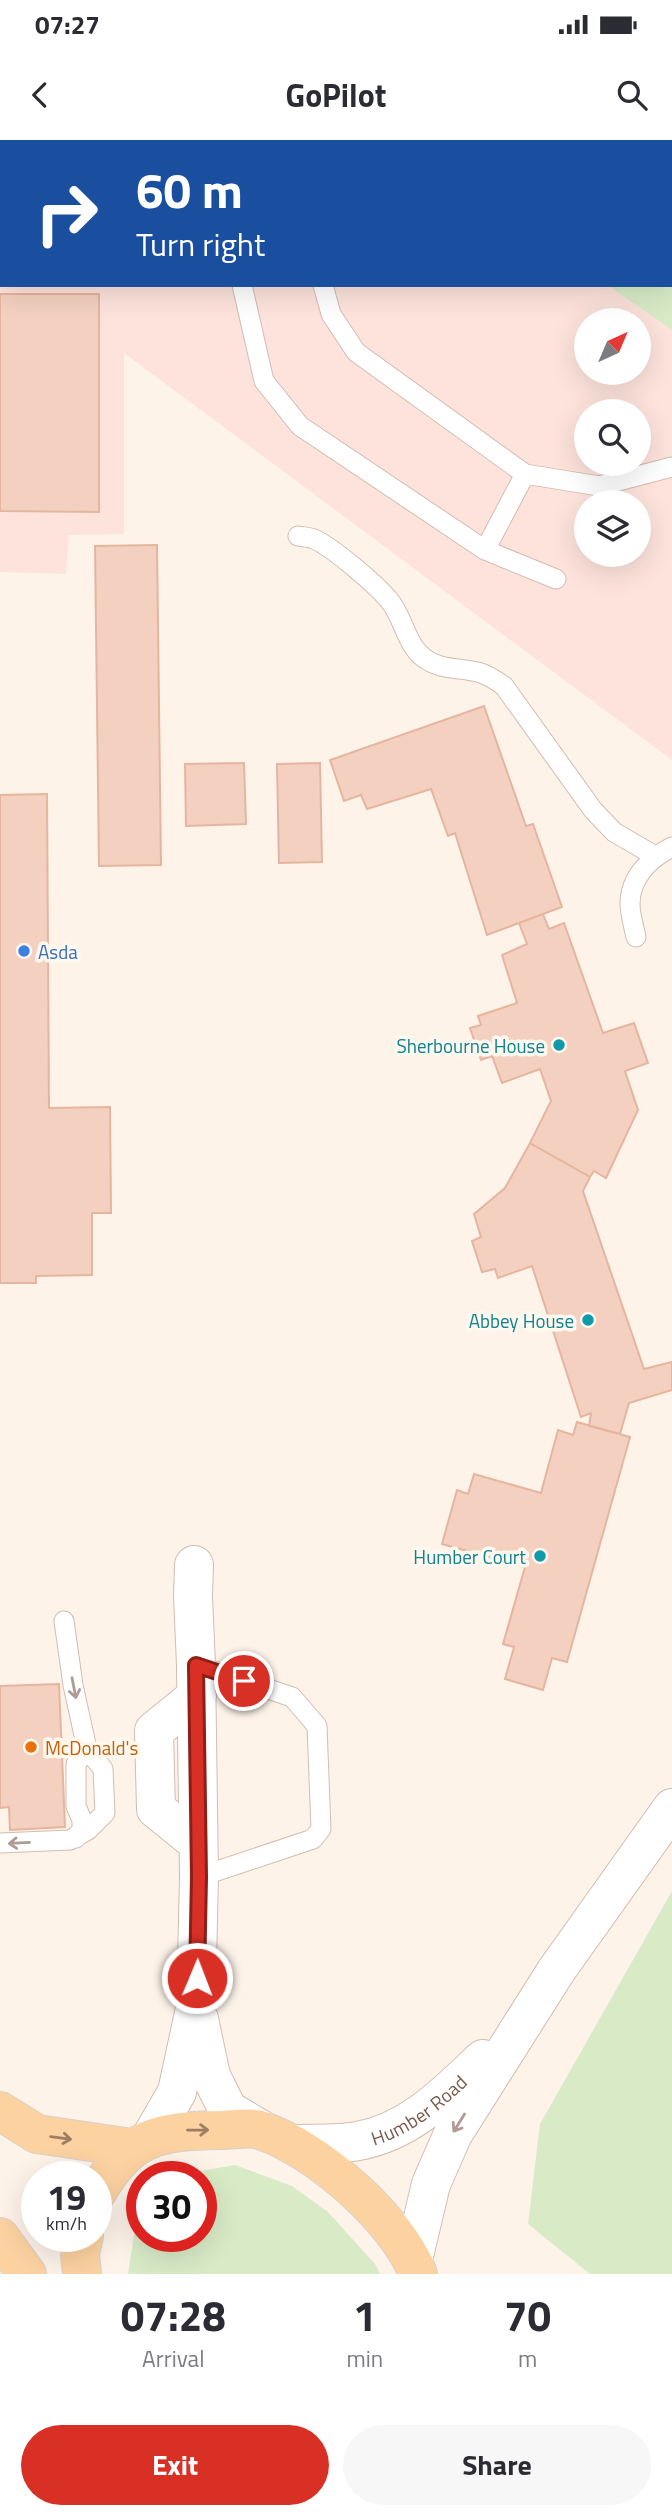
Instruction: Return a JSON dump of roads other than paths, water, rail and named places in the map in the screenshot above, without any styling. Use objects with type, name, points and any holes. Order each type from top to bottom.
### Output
[{"type":"main road","points":[[112,2167],[141,2143],[177,2092],[196,2004],[199,1860],[194,1565]]},
{"type":"main road","name":"Humber Road","points":[[415,2267],[431,2184],[453,2134],[556,1971],[672,1808]]},
{"type":"main road","points":[[196,2004],[211,2076],[228,2110],[341,2177],[385,2222],[415,2267]]},
{"type":"main road","name":"Humber Road","points":[[276,2137],[355,2142],[375,2138],[397,2128],[432,2107],[521,2024]]},
{"type":"main road","points":[[0,2111],[37,2134],[141,2143],[183,2130],[276,2137]]},
{"type":"main road","points":[[0,2237],[27,2274]]},
{"type":"main road","points":[[80,2252],[82,2274]]},
{"type":"lane","points":[[242,287],[264,381],[300,426],[485,550],[556,579]]},
{"type":"lane","points":[[324,287],[331,314],[356,352],[525,474],[599,486],[672,467]]},
{"type":"lane","points":[[485,550],[525,474]]},
{"type":"lane","points":[[298,536],[312,538],[329,548],[381,593],[391,603],[411,643],[425,659],[444,667],[479,673],[493,678],[504,687],[593,810],[614,832],[663,852],[643,869],[633,887],[630,905],[636,937]]},
{"type":"lane","points":[[0,1843],[76,1838],[96,1823],[104,1812],[103,1769],[87,1749],[73,1685],[64,1621]]},
{"type":"lane","points":[[197,1680],[292,1697],[317,1726],[321,1829],[313,1839],[199,1860]]},
{"type":"lane","points":[[76,1838],[82,1829],[82,1820],[76,1806],[76,1764],[87,1749]]},
{"type":"place","name":"Asda","points":[[24,951]]},
{"type":"place","name":"Sherbourne House","points":[[559,1045]]},
{"type":"place","name":"Abbey House","points":[[588,1320]]},
{"type":"place","name":"Humber Court","points":[[540,1556]]},
{"type":"place","name":"McDonald's","points":[[31,1747]]}]
